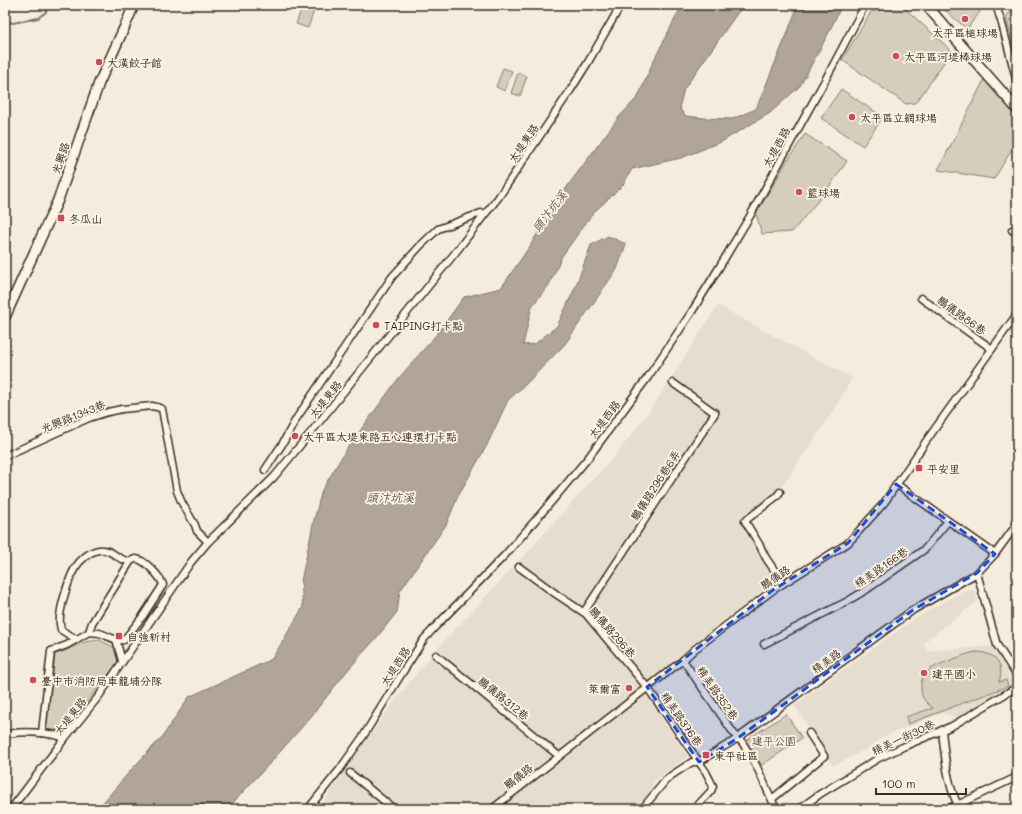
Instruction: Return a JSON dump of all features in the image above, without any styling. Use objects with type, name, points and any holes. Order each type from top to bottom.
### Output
[{"type":"main road","name":"光興路","points":[[5,317],[58,200],[99,83],[134,5]]},
{"type":"main road","points":[[926,5],[1017,109]]},
{"type":"street","name":"太堤東路","points":[[11,809],[99,696],[122,659],[187,568],[208,542],[274,477],[494,203],[570,91],[621,5]]},
{"type":"street","name":"太堤西路","points":[[308,809],[323,792],[364,735],[424,639],[506,555],[588,458],[648,377],[691,313],[746,222],[829,73],[864,5]]},
{"type":"street","points":[[996,5],[1017,82]]},
{"type":"street","points":[[265,470],[283,443],[296,419],[392,277],[420,246],[438,229],[481,213]]},
{"type":"street","name":"鵬儀路86巷","points":[[921,298],[992,349]]},
{"type":"street","name":"鵬儀路","points":[[494,808],[695,649],[782,583],[848,543],[884,503],[928,437],[1017,314]]},
{"type":"street","name":"鵬儀路296巷6弄","points":[[584,612],[715,413],[673,383]]},
{"type":"street","name":"光興路1343巷","points":[[5,456],[89,418],[108,412],[122,409],[157,407],[162,409],[177,491],[197,531],[208,542]]},
{"type":"street","points":[[896,484],[996,554]]},
{"type":"street","points":[[780,492],[777,496],[745,520],[782,583]]},
{"type":"street","name":"精美路166巷","points":[[764,644],[850,600],[866,590],[925,549],[948,521]]},
{"type":"street","name":"精美路","points":[[642,809],[672,775],[692,762],[699,762],[737,738],[913,610],[976,573],[996,554],[1017,524]]},
{"type":"street","points":[[76,639],[61,630],[59,623],[62,606],[70,580],[82,559],[99,550],[110,551],[119,558],[130,562]]},
{"type":"street","points":[[42,733],[51,651],[67,645],[89,632],[99,633],[120,641],[124,640],[143,616],[162,585],[160,579],[145,563],[136,559],[130,562],[92,623],[89,632]]},
{"type":"street","name":"鵬儀路296巷","points":[[519,567],[584,612],[647,687]]},
{"type":"street","points":[[976,573],[997,645],[1017,676]]},
{"type":"street","points":[[116,640],[122,659]]},
{"type":"street","name":"鵬儀路312巷","points":[[436,655],[559,756]]},
{"type":"street","points":[[1009,663],[1017,659]]},
{"type":"street","name":"精美路352巷","points":[[683,660],[737,738],[742,742],[756,765],[776,809]]},
{"type":"street","name":"精美路376巷","points":[[647,687],[706,772],[713,786],[711,791],[694,809]]},
{"type":"street","name":"精美一街30巷","points":[[799,809],[820,794],[879,758],[952,726],[1017,687]]},
{"type":"street","points":[[942,730],[945,759],[951,786],[959,807]]},
{"type":"street","points":[[5,736],[9,733],[42,733],[65,738]]},
{"type":"street","points":[[772,799],[824,756],[809,733]]},
{"type":"street","points":[[350,773],[394,809]]},
{"type":"street","points":[[946,809],[959,807],[1017,777]]},
{"type":"highlighted area","points":[[896,484],[995,554],[977,573],[913,610],[735,740],[699,762],[647,687],[773,590],[848,543]]},
{"type":"shaded area","points":[[718,305],[852,378],[837,405],[784,484],[769,495],[749,515],[742,519],[743,520],[746,518],[781,576],[730,617],[724,619],[725,621],[671,662],[671,664],[677,666],[675,673],[658,687],[657,691],[663,699],[657,711],[687,755],[686,758],[651,783],[656,787],[648,798],[636,809],[319,809],[342,774],[397,698],[435,651],[618,452],[646,416]]},
{"type":"shaded area","name":"建平國小","points":[[966,589],[975,591],[978,601],[923,643],[928,651],[993,646],[1014,684],[961,719],[942,713],[883,737],[871,746],[833,766],[794,705],[917,617]]},
{"type":"green space","points":[[303,5],[316,5],[308,28],[296,24]]},
{"type":"green space","name":"太平區河堤棒球場","points":[[901,5],[952,51],[915,103],[906,104],[842,60],[871,12]]},
{"type":"green space","name":"太平區槌球場","points":[[939,5],[979,5],[982,9],[967,29]]},
{"type":"green space","points":[[1017,5],[1017,60],[1006,17]]},
{"type":"green space","points":[[503,68],[512,71],[505,91],[496,87]]},
{"type":"green space","points":[[518,73],[527,76],[520,96],[511,93]]},
{"type":"green space","points":[[985,78],[1017,112],[1017,141],[994,179],[938,170]]},
{"type":"green space","name":"太平區立網球場","points":[[841,89],[883,117],[863,146],[821,118]]},
{"type":"green space","points":[[805,134],[847,161],[827,190],[792,232],[762,234],[756,214]]},
{"type":"green space","points":[[99,640],[112,646],[120,654],[119,661],[65,730],[46,730],[55,654],[84,642]]},
{"type":"green space","points":[[975,652],[988,654],[997,660],[1001,669],[999,682],[1006,680],[1008,686],[908,724],[906,717],[933,708],[922,696],[921,683],[926,673],[940,664]]},
{"type":"green space","name":"建平公園","points":[[786,714],[802,738],[762,765],[745,741]]},
{"type":"water","name":"頭汴坑溪","points":[[682,5],[743,5],[684,89],[680,104],[681,111],[686,116],[732,119],[756,109],[798,5],[842,5],[800,86],[770,113],[721,142],[681,158],[632,169],[623,185],[593,213],[562,256],[549,285],[532,306],[523,345],[535,344],[557,326],[575,288],[591,245],[608,236],[626,244],[617,269],[565,344],[525,385],[508,400],[487,445],[458,496],[446,525],[400,591],[397,612],[309,719],[271,762],[227,809],[99,809],[131,770],[163,736],[189,697],[272,659],[303,607],[301,581],[322,490],[346,450],[398,379],[436,335],[464,297],[501,288],[530,246],[569,184],[619,117],[638,97],[653,62]]},
{"type":"waterway","points":[[5,21],[13,23],[38,18],[46,12],[47,5]]},
{"type":"place","name":"太平區槌球場","points":[[965,19]]},
{"type":"place","name":"太平區河堤棒球場","points":[[896,56]]},
{"type":"place","name":"大漢餃子館","points":[[99,62]]},
{"type":"place","name":"太平區立網球場","points":[[852,117]]},
{"type":"place","name":"籃球場","points":[[799,192]]},
{"type":"place","name":"冬瓜山","points":[[61,218]]},
{"type":"place","name":"TAIPING打卡點","points":[[376,325]]},
{"type":"place","name":"太平區太堤東路五心連環打卡點","points":[[295,436]]},
{"type":"place","name":"平安里","points":[[919,468]]},
{"type":"place","name":"自強新村","points":[[119,636]]},
{"type":"place","name":"建平國小","points":[[924,673]]},
{"type":"place","name":"臺中市消防局車籠埔分隊","points":[[33,680]]},
{"type":"place","name":"萊爾富","points":[[629,688]]},
{"type":"place","name":"東平社區","points":[[706,755]]}]
